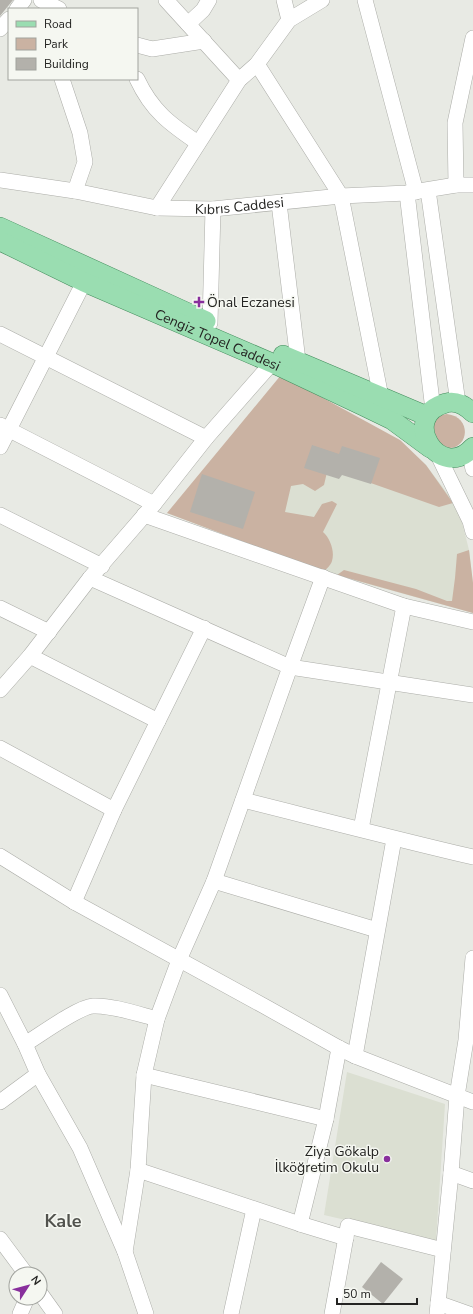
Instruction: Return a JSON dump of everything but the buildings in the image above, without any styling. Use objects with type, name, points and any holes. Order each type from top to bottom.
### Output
[{"type":"main road","name":"Cengiz Topel Caddesi","points":[[0,227],[210,323],[381,397],[430,413]]},
{"type":"main road","name":"Cengiz Topel Caddesi","points":[[0,241],[84,282],[272,363],[392,420],[434,451]]},
{"type":"main road","points":[[469,410],[449,402],[440,405],[430,413],[424,424],[424,432],[426,441],[434,451],[445,457],[453,458],[472,456]]},
{"type":"street","points":[[41,0],[57,8]]},
{"type":"street","points":[[166,0],[239,80]]},
{"type":"street","points":[[188,24],[202,10],[209,0]]},
{"type":"street","points":[[284,0],[290,20]]},
{"type":"street","points":[[157,208],[239,80],[257,64],[290,20],[322,0]]},
{"type":"street","points":[[365,0],[417,192],[469,410]]},
{"type":"street","points":[[0,29],[8,20]]},
{"type":"street","points":[[456,185],[455,123],[473,38]]},
{"type":"street","points":[[138,45],[152,49],[204,41]]},
{"type":"street","points":[[257,64],[341,196],[381,397]]},
{"type":"street","points":[[62,80],[80,133],[85,162],[75,190]]},
{"type":"street","points":[[138,80],[145,94],[159,113],[198,143]]},
{"type":"street","name":"Kıbrıs Caddesi","points":[[2,180],[75,190],[157,208],[213,209],[341,196],[417,192],[456,185],[473,185]]},
{"type":"street","points":[[417,192],[430,413]]},
{"type":"street","points":[[279,203],[298,361]]},
{"type":"street","points":[[210,323],[213,209]]},
{"type":"street","points":[[0,447],[4,427],[47,356],[84,282]]},
{"type":"street","points":[[0,334],[47,356],[206,438]]},
{"type":"street","points":[[0,690],[30,656],[90,578],[102,566],[206,438],[272,363]]},
{"type":"street","points":[[4,427],[149,509],[324,577],[404,606],[473,622]]},
{"type":"street","points":[[434,451],[470,521],[473,532]]},
{"type":"street","points":[[0,515],[102,566]]},
{"type":"street","points":[[125,1252],[138,1170],[144,1074],[157,1019],[179,960],[214,881],[290,667],[324,577]]},
{"type":"street","points":[[90,578],[290,667],[473,695]]},
{"type":"street","points":[[361,829],[404,606]]},
{"type":"street","points":[[0,608],[49,632]]},
{"type":"street","points":[[74,902],[114,810],[204,628]]},
{"type":"street","points":[[30,656],[158,721]]},
{"type":"street","points":[[0,748],[114,810]]},
{"type":"street","points":[[243,800],[361,829],[394,839],[473,857]]},
{"type":"street","points":[[355,1056],[394,839]]},
{"type":"street","points":[[0,856],[74,902],[338,1048],[473,1102]]},
{"type":"street","points":[[214,881],[377,930]]},
{"type":"street","points":[[469,1314],[438,1309],[457,1096],[470,1040],[473,958]]},
{"type":"street","points":[[0,995],[25,1044],[38,1074],[80,1148],[125,1252],[146,1314]]},
{"type":"street","points":[[25,1044],[80,1009],[93,1006],[118,1009],[157,1019]]},
{"type":"street","points":[[300,1224],[326,1119],[338,1048]]},
{"type":"street","points":[[0,1102],[38,1074]]},
{"type":"street","points":[[144,1074],[326,1119]]},
{"type":"street","points":[[138,1170],[346,1238]]},
{"type":"street","points":[[451,1173],[473,1181]]},
{"type":"street","points":[[231,1314],[254,1209]]},
{"type":"street","points":[[332,1314],[348,1226],[443,1250]]},
{"type":"street","points":[[0,1240],[20,1266]]},
{"type":"street","points":[[48,1304],[56,1314]]},
{"type":"shaded area","points":[[400,440],[426,465],[450,497],[461,518],[469,550],[473,583],[473,613],[324,572],[167,513]]},
{"type":"shaded area","name":"Ziya Gökalp İlköğretim Okulu","points":[[347,1072],[445,1104],[436,1241],[324,1215]]},
{"type":"green space","points":[[281,375],[400,440],[426,465],[453,503],[439,507],[328,468],[324,485],[315,491],[303,484],[291,486],[285,512],[314,517],[322,504],[332,501],[337,504],[323,532],[330,541],[333,553],[330,565],[324,572],[167,513]]},
{"type":"green space","points":[[447,414],[455,416],[464,426],[464,438],[456,447],[449,448],[437,444],[433,423],[441,415]]},
{"type":"green space","points":[[469,550],[473,583],[473,613],[337,575],[344,570],[416,589],[447,601],[452,601],[457,554]]},
{"type":"place","name":"Önal Eczanesi","points":[[199,302]]},
{"type":"place","name":"Ziya Gökalp İlköğretim Okulu","points":[[387,1159]]},
{"type":"district","name":"Kale","points":[[63,1221]]}]
